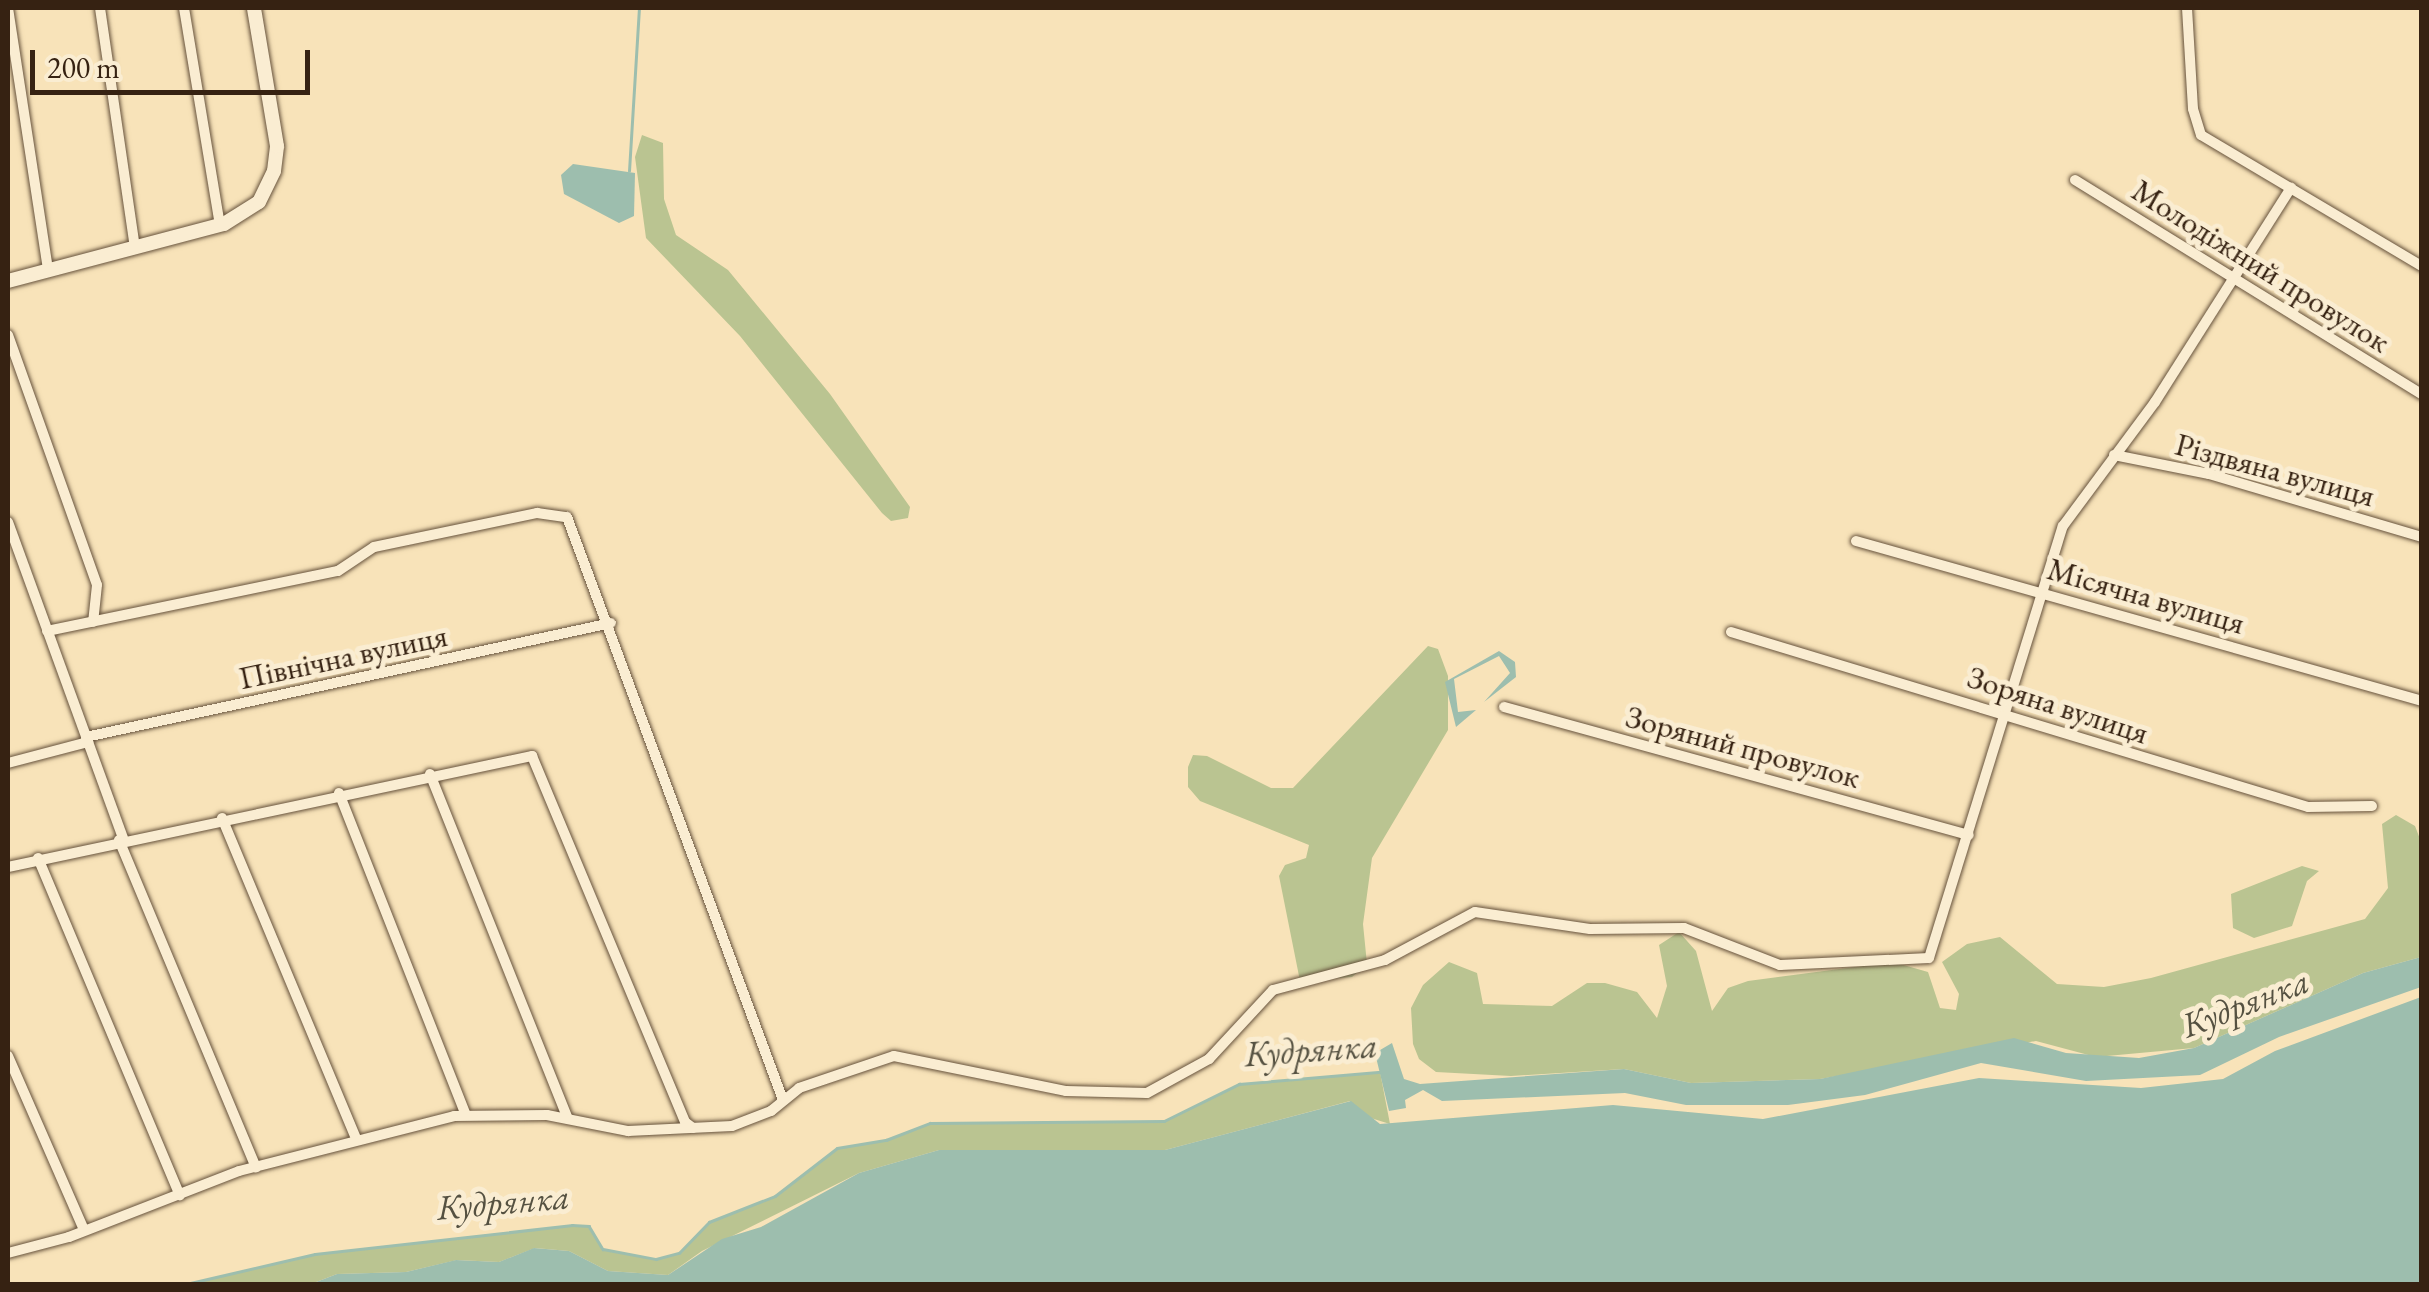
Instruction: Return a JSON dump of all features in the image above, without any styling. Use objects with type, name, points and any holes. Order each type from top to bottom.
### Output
[{"type":"street","points":[[8,8],[48,270]]},
{"type":"street","points":[[100,8],[135,246]]},
{"type":"street","points":[[184,8],[220,226]]},
{"type":"street","points":[[8,282],[220,226],[252,209],[274,171],[276,132],[254,8]]},
{"type":"street","points":[[2186,9],[2201,135],[2422,266]]},
{"type":"street","name":"Молодіжний провулок","points":[[2075,180],[2422,394]]},
{"type":"street","points":[[8,1253],[84,1230],[256,1167],[466,1115],[567,1118],[628,1131],[748,1123],[838,1072],[894,1056],[1066,1091],[1147,1092],[1209,1060],[1273,990],[1385,960],[1467,914],[1486,911],[1615,930],[1701,931],[1793,966],[1929,958],[1969,835],[2038,590],[2074,504],[2114,455],[2290,188]]},
{"type":"street","points":[[8,335],[97,585],[93,622]]},
{"type":"street","name":"Різдвяна вулиця","points":[[2114,455],[2209,474],[2422,537]]},
{"type":"street","points":[[47,632],[338,571],[374,548],[553,512],[566,517],[611,624],[705,899],[784,1100]]},
{"type":"street","points":[[8,522],[121,839],[256,1167]]},
{"type":"street","name":"Місячна вулиця","points":[[1856,541],[2422,700]]},
{"type":"street","name":"Північна вулиця","points":[[8,763],[87,739],[611,624]]},
{"type":"street","name":"Зоряна вулиця","points":[[1731,632],[2308,807],[2372,806]]},
{"type":"street","name":"Зоряний провулок","points":[[1504,707],[1969,835]]},
{"type":"street","points":[[8,867],[121,839],[532,756],[685,1122],[697,1129]]},
{"type":"street","points":[[430,774],[567,1118]]},
{"type":"street","points":[[339,793],[466,1115]]},
{"type":"street","points":[[222,818],[358,1140]]},
{"type":"street","points":[[38,858],[180,1195]]},
{"type":"street","points":[[8,1056],[84,1230]]},
{"type":"green space","points":[[642,135],[663,143],[664,199],[676,235],[728,270],[830,394],[910,507],[908,518],[891,521],[882,513],[740,336],[646,238],[635,157]]},
{"type":"green space","points":[[1428,646],[1438,649],[1448,676],[1448,730],[1372,858],[1363,924],[1367,964],[1352,977],[1300,981],[1279,876],[1285,865],[1306,858],[1309,845],[1200,801],[1188,787],[1188,767],[1193,755],[1207,756],[1271,788],[1293,788]]},
{"type":"green space","points":[[2396,815],[2415,826],[2420,839],[2421,957],[2363,973],[2194,1048],[2096,1057],[2036,1041],[1820,1079],[1691,1083],[1624,1069],[1511,1076],[1436,1072],[1419,1059],[1413,1044],[1411,1008],[1423,985],[1449,962],[1477,973],[1483,1004],[1552,1006],[1587,983],[1605,983],[1637,992],[1657,1018],[1667,986],[1659,945],[1679,932],[1696,951],[1712,1011],[1728,988],[1748,981],[1893,962],[1928,972],[1940,1008],[1956,1010],[1959,994],[1942,962],[1967,944],[2000,937],[2057,984],[2104,987],[2151,978],[2365,919],[2388,888],[2382,824]]},
{"type":"green space","points":[[2302,866],[2319,871],[2307,881],[2292,926],[2254,938],[2233,928],[2231,894]]},
{"type":"green space","points":[[1380,1072],[1390,1124],[1361,1115],[1350,1101],[1165,1150],[939,1150],[859,1173],[702,1251],[668,1275],[608,1271],[569,1251],[535,1248],[499,1262],[457,1260],[406,1272],[337,1274],[311,1284],[186,1284],[315,1254],[572,1225],[589,1226],[603,1249],[656,1259],[679,1253],[709,1222],[775,1196],[837,1148],[886,1140],[930,1123],[1164,1121],[1239,1084]]},
{"type":"shaded area","points":[[573,164],[635,173],[634,216],[619,223],[564,194],[561,175]]},
{"type":"shaded area","points":[[1499,651],[1515,662],[1516,677],[1484,702],[1510,673],[1499,656],[1454,679],[1458,712],[1476,710],[1456,727],[1445,682]]},
{"type":"shaded area","points":[[2421,957],[2421,987],[2279,1037],[2200,1075],[2086,1081],[1981,1063],[1865,1095],[1788,1105],[1686,1105],[1625,1093],[1442,1101],[1423,1090],[1405,1100],[1406,1108],[1389,1111],[1375,1053],[1392,1043],[1404,1079],[1420,1084],[1624,1069],[1691,1083],[1820,1079],[2014,1038],[2066,1053],[2139,1058],[2194,1048],[2363,973]]},
{"type":"shaded area","points":[[2421,997],[2421,1284],[311,1284],[337,1274],[406,1272],[456,1260],[499,1262],[534,1248],[569,1251],[608,1271],[668,1275],[722,1239],[761,1227],[859,1173],[939,1150],[1165,1150],[1351,1101],[1380,1124],[1613,1105],[1763,1119],[1979,1078],[2141,1088],[2223,1079],[2275,1051]]},
{"type":"waterway","points":[[629,171],[639,8]]},
{"type":"waterway","name":"Кудрянка","points":[[186,1284],[315,1254],[572,1225],[589,1226],[603,1249],[656,1259],[679,1253],[709,1222],[775,1196],[837,1148],[886,1140],[930,1123],[1164,1121],[1239,1084],[1380,1072]]}]
